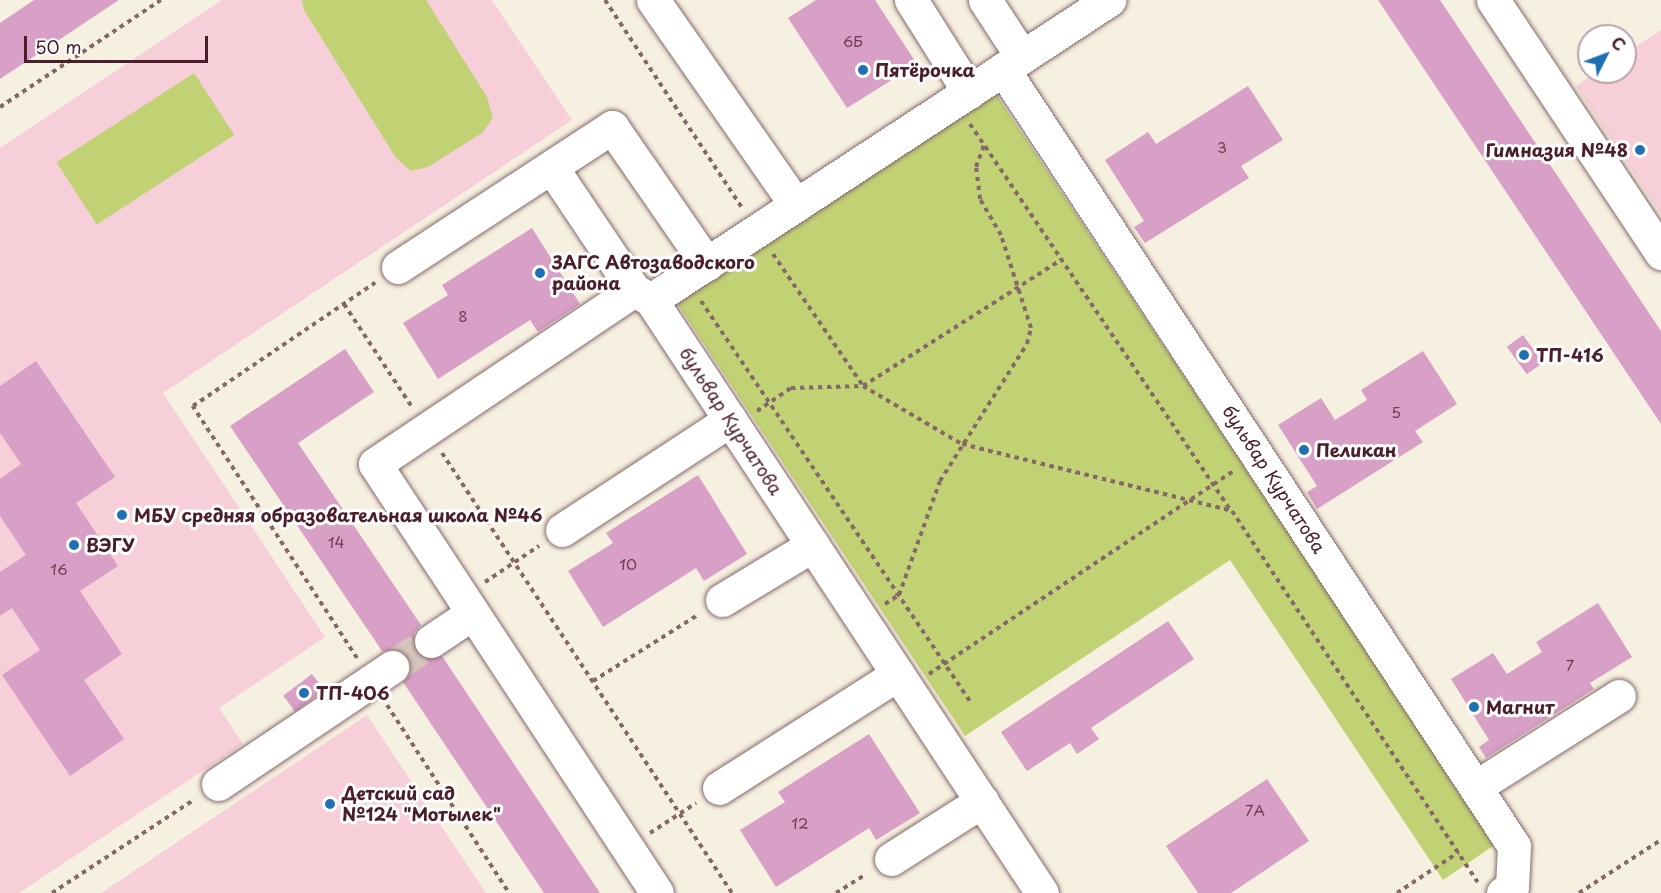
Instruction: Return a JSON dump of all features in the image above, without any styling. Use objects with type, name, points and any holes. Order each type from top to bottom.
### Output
[{"type":"street","points":[[653,0],[796,205]]},
{"type":"street","points":[[911,0],[962,96]]},
{"type":"street","name":"бульвар Курчатова","points":[[985,0],[1013,63],[1258,454],[1477,786],[1514,846],[1512,887],[1492,889]]},
{"type":"street","points":[[657,893],[375,464],[426,429],[642,295],[696,271],[1108,0]]},
{"type":"street","points":[[1493,0],[1661,253]]},
{"type":"street","points":[[398,267],[612,127],[696,271]]},
{"type":"street","name":"бульвар Курчатова","points":[[552,168],[732,423],[1042,893]]},
{"type":"street","points":[[562,530],[732,423]]},
{"type":"street","points":[[722,600],[813,545]]},
{"type":"street","points":[[431,641],[468,605]]},
{"type":"street","points":[[218,784],[382,674]]},
{"type":"street","points":[[719,788],[902,681]]},
{"type":"street","points":[[1477,786],[1619,696]]},
{"type":"street","points":[[891,859],[982,801]]},
{"type":"path","points":[[0,107],[161,0]]},
{"type":"path","points":[[605,0],[757,231],[863,386],[963,444],[1232,511]]},
{"type":"path","points":[[962,96],[984,145],[1214,484],[1459,852],[1492,889]]},
{"type":"path","points":[[862,620],[899,595],[940,481],[1027,344],[1031,328],[1020,288],[1001,235],[980,199],[976,167],[984,145]]},
{"type":"path","points":[[732,423],[770,403],[791,388],[863,386],[1061,260]]},
{"type":"path","points":[[398,267],[193,406],[382,674],[509,893]]},
{"type":"path","points":[[696,271],[770,403],[970,701]]},
{"type":"path","points":[[344,304],[732,893]]},
{"type":"path","points":[[902,681],[945,663],[1258,454]]},
{"type":"path","points":[[468,605],[514,562],[562,530]]},
{"type":"path","points":[[593,681],[722,600]]},
{"type":"path","points":[[51,893],[218,784]]},
{"type":"path","points":[[627,848],[719,788]]},
{"type":"path","points":[[1579,893],[1661,840]]},
{"type":"path","points":[[1397,893],[1459,852]]},
{"type":"path","points":[[836,893],[891,859]]},
{"type":"shaded area","name":"МБУ средняя образовательная школа №46","points":[[222,0],[492,0],[572,120],[163,393],[325,637],[219,708],[243,744],[19,893],[0,893],[0,148]]},
{"type":"shaded area","name":"Гимназия №48","points":[[1661,30],[1661,214],[1576,86],[1579,84],[1637,84],[1637,46]]},
{"type":"shaded area","name":"Детский сад №124 \"Мотылек\"","points":[[367,715],[486,893],[101,893]]},
{"type":"green space","points":[[302,0],[426,0],[487,97],[493,118],[482,133],[428,167],[411,171],[396,158],[304,10]]},
{"type":"green space","points":[[194,73],[234,135],[97,224],[56,162]]},
{"type":"green space","points":[[994,91],[1496,844],[1443,880],[1230,560],[965,736],[676,302]]},
{"type":"building","points":[[34,0],[119,0],[0,79],[0,23]]},
{"type":"building","points":[[816,0],[875,0],[917,64],[847,108],[788,18]]},
{"type":"building","points":[[1378,0],[1440,0],[1661,331],[1661,424]]},
{"type":"building","points":[[1248,86],[1283,140],[1241,166],[1249,178],[1145,243],[1134,227],[1144,221],[1105,160],[1148,132],[1156,144]]},
{"type":"building","points":[[532,228],[580,304],[538,332],[530,320],[438,379],[403,323],[448,295],[442,285]]},
{"type":"building","name":"ТП-416","points":[[1523,335],[1543,363],[1527,374],[1507,347]]},
{"type":"building","points":[[345,349],[374,392],[298,443],[421,625],[414,633],[415,651],[423,658],[442,656],[600,893],[544,893],[403,682],[409,675],[408,657],[400,650],[382,651],[230,426]]},
{"type":"building","points":[[1423,351],[1457,404],[1415,431],[1423,442],[1317,509],[1307,492],[1317,486],[1278,425],[1321,398],[1335,420],[1367,400],[1361,390]]},
{"type":"building","points":[[36,361],[115,477],[76,503],[118,566],[80,591],[122,654],[84,680],[124,739],[70,776],[2,675],[40,650],[12,608],[0,616],[0,572],[26,555],[0,516],[0,479],[21,464],[0,433],[0,386]]},
{"type":"building","points":[[698,475],[747,554],[704,581],[696,568],[603,627],[568,571],[613,543],[606,533]]},
{"type":"building","points":[[1598,603],[1632,657],[1590,683],[1594,689],[1486,758],[1479,747],[1489,740],[1451,679],[1493,653],[1507,674],[1542,652],[1536,642]]},
{"type":"building","points":[[1168,621],[1194,659],[1091,728],[1099,739],[1077,754],[1070,743],[1027,771],[1001,732]]},
{"type":"building","name":"ТП-406","points":[[312,674],[324,690],[295,712],[283,696]]},
{"type":"building","points":[[869,734],[920,813],[876,840],[869,828],[776,887],[740,830],[785,802],[778,792]]},
{"type":"building","points":[[1267,779],[1309,841],[1231,893],[1198,893],[1166,846]]},
{"type":"tunnel","points":[[392,667],[431,641]]},
{"type":"place","name":"Пятёрочка","points":[[863,70]]},
{"type":"place","name":"Гимназия №48","points":[[1640,150]]},
{"type":"place","name":"ЗАГС Автозаводского района","points":[[540,273]]},
{"type":"place","name":"ТП-416","points":[[1524,355]]},
{"type":"place","name":"Пеликан","points":[[1304,450]]},
{"type":"place","name":"МБУ средняя образовательная школа №46","points":[[122,515]]},
{"type":"place","name":"ВЭГУ","points":[[74,545]]},
{"type":"place","name":"ТП-406","points":[[304,693]]},
{"type":"place","name":"Магнит","points":[[1474,707]]},
{"type":"place","name":"Детский сад №124 \"Мотылек\"","points":[[330,804]]}]
